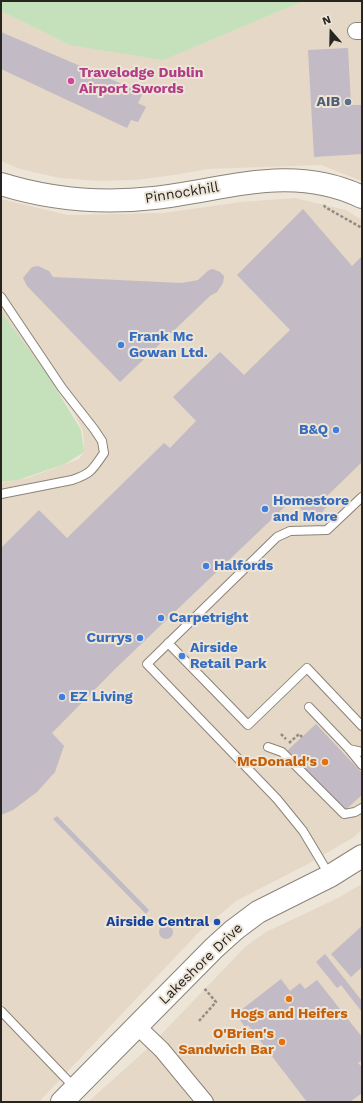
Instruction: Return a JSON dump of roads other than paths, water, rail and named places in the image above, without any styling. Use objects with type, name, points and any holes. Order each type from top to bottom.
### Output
[{"type":"street","name":"Pinnockhill","points":[[1,184],[59,198],[83,201],[117,201],[154,198],[263,181],[292,179],[312,181],[333,186],[362,197]]},
{"type":"street","name":"Lakeshore Drive","points":[[69,1095],[214,948],[248,919],[268,907],[330,876],[362,856]]},
{"type":"street","points":[[137,1026],[162,1050],[205,1102]]},
{"type":"lane","points":[[1,297],[62,388],[102,441],[104,453],[92,471],[72,480],[1,494]]},
{"type":"lane","points":[[330,876],[303,831],[277,799],[147,664],[277,537],[290,531],[304,529],[327,530],[362,497]]},
{"type":"lane","points":[[168,643],[248,725],[307,668],[362,726]]},
{"type":"lane","points":[[309,707],[362,765]]},
{"type":"lane","points":[[268,747],[282,752],[344,814],[356,812],[362,808]]},
{"type":"lane","points":[[349,749],[362,752]]},
{"type":"lane","points":[[1,1011],[69,1095]]},
{"type":"place","name":"Travelodge Dublin Airport Swords","points":[[71,81]]},
{"type":"place","name":"AIB","points":[[348,102]]},
{"type":"place","name":"Frank Mc Gowan Ltd.","points":[[121,345]]},
{"type":"place","name":"B&Q","points":[[336,430]]},
{"type":"place","name":"Homestore and More","points":[[265,509]]},
{"type":"place","name":"Halfords","points":[[206,566]]},
{"type":"place","name":"Carpetright","points":[[161,618]]},
{"type":"place","name":"Currys","points":[[140,638]]},
{"type":"place","name":"Airside Retail Park","points":[[182,656]]},
{"type":"place","name":"EZ Living","points":[[62,697]]},
{"type":"place","name":"McDonald's","points":[[325,762]]},
{"type":"place","name":"Airside Central","points":[[217,922]]},
{"type":"place","name":"Hogs and Heifers","points":[[289,999]]},
{"type":"place","name":"O'Brien's Sandwich Bar","points":[[282,1042]]}]
